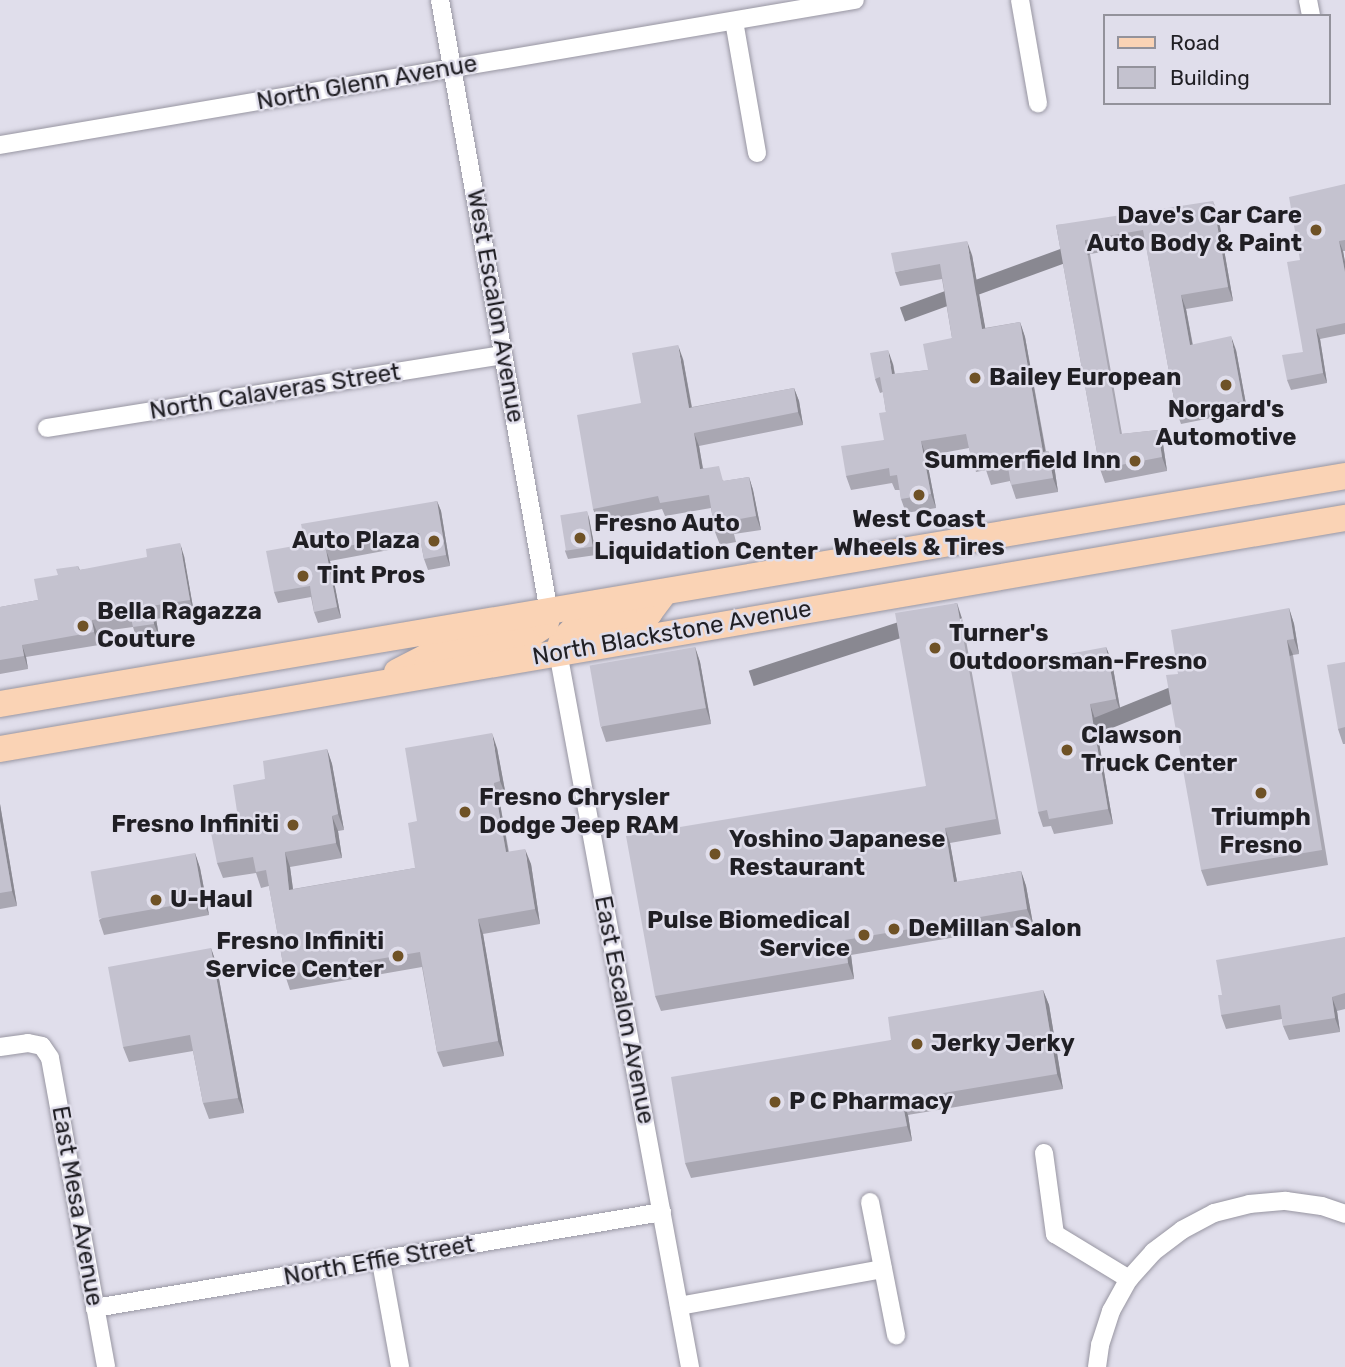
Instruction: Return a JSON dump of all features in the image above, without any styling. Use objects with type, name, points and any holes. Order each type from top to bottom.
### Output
[{"type":"main road","name":"North Blackstone Avenue","points":[[0,704],[1345,476]]},
{"type":"main road","name":"North Blackstone Avenue","points":[[0,749],[1345,518]]},
{"type":"main road","points":[[558,652],[562,641],[574,629],[649,613],[664,592]]},
{"type":"main road","points":[[377,683],[428,656],[525,638],[545,625],[549,612]]},
{"type":"street","name":"West Escalon Avenue","points":[[440,0],[549,612]]},
{"type":"street","name":"North Glenn Avenue","points":[[0,145],[855,0]]},
{"type":"street","points":[[1020,0],[1038,103]]},
{"type":"street","points":[[734,21],[757,153]]},
{"type":"street","name":"North Calaveras Street","points":[[47,428],[503,355]]},
{"type":"street","name":"East Escalon Avenue","points":[[558,652],[690,1367]]},
{"type":"street","name":"East Mesa Avenue","points":[[0,1047],[28,1043],[42,1046],[50,1058],[106,1367]]},
{"type":"street","points":[[1044,1153],[1055,1234],[1129,1279]]},
{"type":"street","points":[[1097,1367],[1100,1345],[1111,1311],[1129,1279],[1153,1252],[1182,1230],[1214,1213],[1249,1204],[1286,1201],[1322,1206],[1345,1214]]},
{"type":"street","points":[[870,1202],[896,1335]]},
{"type":"street","name":"North Effie Street","points":[[95,1308],[381,1262],[662,1212]]},
{"type":"street","points":[[381,1262],[400,1367]]},
{"type":"street","points":[[679,1306],[883,1269]]},
{"type":"building","points":[[1345,184],[1345,240],[1339,241],[1345,272],[1345,323],[1316,329],[1323,373],[1287,380],[1282,355],[1303,352],[1287,262],[1300,260],[1289,197]]},
{"type":"building","points":[[1213,201],[1228,287],[1181,295],[1190,345],[1231,336],[1243,401],[1208,409],[1207,404],[1176,410],[1143,230],[1085,240],[1120,434],[1158,430],[1162,457],[1100,469],[1056,225]]},
{"type":"building","points":[[967,241],[982,329],[1020,322],[1043,452],[1048,451],[1053,478],[1011,485],[1008,467],[986,471],[983,455],[971,458],[966,434],[921,441],[931,494],[901,499],[897,475],[890,476],[889,468],[846,476],[841,446],[884,440],[879,413],[886,412],[880,377],[875,379],[870,353],[888,350],[892,374],[928,370],[923,344],[952,338],[940,264],[895,272],[891,253]]},
{"type":"building","points":[[678,345],[689,408],[794,388],[798,412],[694,433],[700,469],[719,466],[723,481],[749,477],[756,516],[729,521],[731,529],[715,532],[709,495],[660,503],[658,496],[593,509],[577,415],[641,403],[632,353]]},
{"type":"building","points":[[437,501],[446,555],[424,559],[419,533],[326,550],[337,607],[314,612],[310,586],[274,592],[266,551],[305,544],[301,524]]},
{"type":"building","points":[[587,511],[593,547],[566,551],[560,515]]},
{"type":"building","points":[[180,543],[190,600],[151,606],[154,624],[133,627],[130,614],[92,620],[94,632],[22,645],[24,656],[0,660],[0,607],[38,600],[34,579],[58,575],[56,569],[78,566],[79,570],[147,557],[146,549]]},
{"type":"building","points":[[957,603],[996,819],[945,828],[954,882],[1021,871],[1027,909],[845,940],[848,963],[655,996],[626,836],[926,786],[895,613]]},
{"type":"building","points":[[1289,608],[1294,639],[1287,640],[1322,850],[1201,870],[1166,675],[1178,674],[1171,630]]},
{"type":"building","points":[[695,647],[706,708],[600,727],[590,666]]},
{"type":"building","points":[[1106,647],[1116,699],[1090,704],[1108,809],[1049,819],[1047,810],[1038,812],[1010,665]]},
{"type":"building","points":[[1345,662],[1345,727],[1338,729],[1327,665]]},
{"type":"building","points":[[492,733],[500,781],[494,783],[506,852],[525,849],[535,909],[478,919],[498,1041],[437,1052],[420,952],[285,975],[266,870],[256,872],[253,857],[217,863],[209,823],[238,818],[233,785],[265,779],[263,761],[327,749],[338,814],[332,816],[336,843],[285,852],[289,890],[415,868],[408,823],[417,821],[405,748]]},
{"type":"building","points":[[0,821],[12,891],[0,893]]},
{"type":"building","points":[[195,853],[203,900],[99,919],[91,871]]},
{"type":"building","points":[[1345,937],[1345,993],[1332,997],[1335,1018],[1283,1026],[1280,1005],[1221,1015],[1218,995],[1222,995],[1216,960]]},
{"type":"building","points":[[211,948],[238,1098],[203,1103],[190,1035],[123,1047],[108,967]]},
{"type":"building","points":[[1043,990],[1057,1074],[902,1100],[907,1126],[685,1163],[671,1077],[891,1040],[888,1017]]},
{"type":"place","name":"Dave's Car Care Auto Body & Paint","points":[[1316,230]]},
{"type":"place","name":"Bailey European","points":[[975,378]]},
{"type":"place","name":"Norgard's Automotive","points":[[1226,385]]},
{"type":"place","name":"Summerfield Inn","points":[[1135,461]]},
{"type":"place","name":"West Coast Wheels & Tires","points":[[919,495]]},
{"type":"place","name":"Fresno Auto Liquidation Center","points":[[580,538]]},
{"type":"place","name":"Auto Plaza","points":[[434,541]]},
{"type":"place","name":"Tint Pros","points":[[303,576]]},
{"type":"place","name":"Bella Ragazza Couture","points":[[83,626]]},
{"type":"place","name":"Turner's Outdoorsman-Fresno","points":[[935,648]]},
{"type":"place","name":"Clawson Truck Center","points":[[1067,750]]},
{"type":"place","name":"Triumph Fresno","points":[[1261,793]]},
{"type":"place","name":"Fresno Chrysler Dodge Jeep RAM","points":[[465,812]]},
{"type":"place","name":"Fresno Infiniti","points":[[293,825]]},
{"type":"place","name":"Yoshino Japanese Restaurant","points":[[715,854]]},
{"type":"place","name":"U-Haul","points":[[156,900]]},
{"type":"place","name":"DeMillan Salon","points":[[894,929]]},
{"type":"place","name":"Pulse Biomedical Service","points":[[864,935]]},
{"type":"place","name":"Fresno Infiniti Service Center","points":[[398,956]]},
{"type":"place","name":"Jerky Jerky","points":[[917,1044]]},
{"type":"place","name":"P C Pharmacy","points":[[775,1102]]}]
